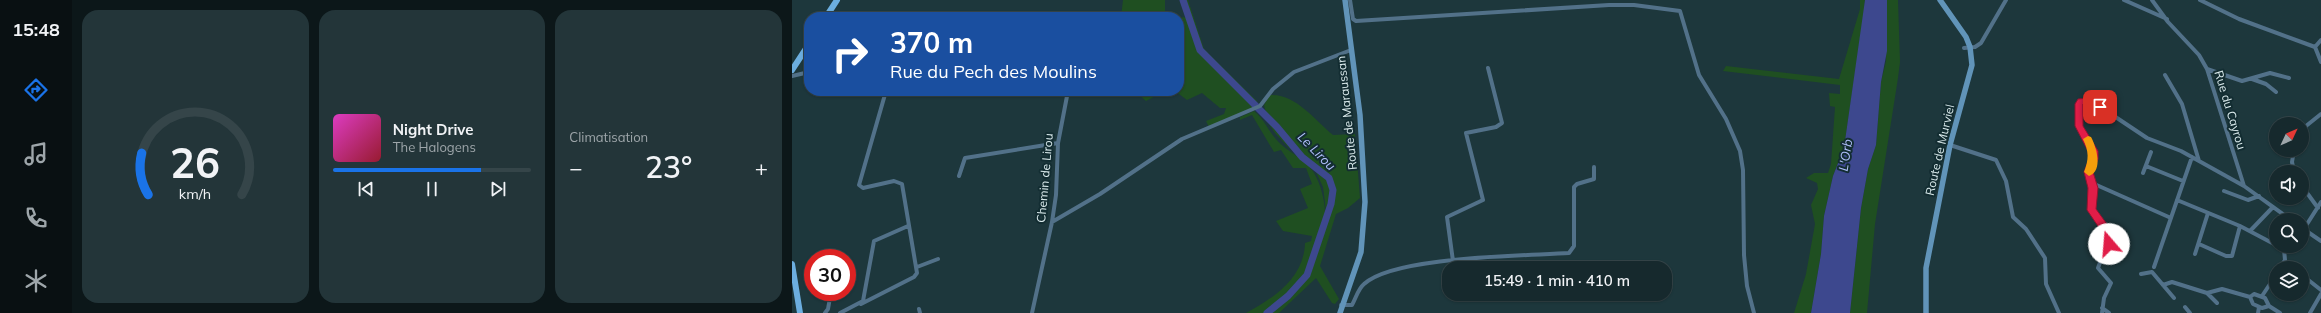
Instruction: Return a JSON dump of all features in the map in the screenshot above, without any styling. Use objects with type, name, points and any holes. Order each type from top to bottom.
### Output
[{"type":"main road","name":"Route de Maraussan","points":[[1340,313],[1358,261],[1364,224],[1364,180],[1352,50],[1345,0]]},
{"type":"main road","name":"Route de Murviel","points":[[1926,313],[1926,268],[1950,145],[1972,65],[1962,30],[1940,0]]},
{"type":"main road","points":[[829,12],[836,1]]},
{"type":"main road","points":[[792,70],[804,52]]},
{"type":"main road","points":[[792,264],[800,313]]},
{"type":"main road","name":"Route de Maraussan","points":[[1337,313],[1342,305]]},
{"type":"street","points":[[1350,0],[1353,19],[1356,21],[1634,5],[1680,11],[1699,75],[1726,119],[1740,151],[1743,170],[1742,205],[1745,263],[1747,286],[1754,313]]},
{"type":"street","points":[[1634,0],[1634,5]]},
{"type":"street","points":[[1967,47],[1981,43],[2006,0]]},
{"type":"street","points":[[2124,0],[2167,20]]},
{"type":"street","name":"Rue du Cayrou","points":[[2152,0],[2167,20],[2199,55],[2207,69],[2244,186]]},
{"type":"street","points":[[2200,0],[2239,19],[2315,47],[2321,62]]},
{"type":"street","points":[[2315,47],[2321,40]]},
{"type":"street","points":[[1052,222],[1100,194],[1182,139],[1260,106],[1273,88],[1294,72],[1352,50]]},
{"type":"street","points":[[1488,68],[1502,123],[1496,127],[1466,133],[1483,200],[1447,217],[1453,261],[1569,253],[1574,246],[1574,187],[1576,184],[1594,179],[1594,167]]},
{"type":"street","points":[[2207,69],[2238,80],[2270,73],[2289,78]]},
{"type":"street","points":[[792,76],[804,73]]},
{"type":"street","points":[[2165,75],[2182,104],[2199,161]]},
{"type":"street","points":[[2252,78],[2266,84],[2276,92]]},
{"type":"street","points":[[840,313],[914,277],[917,266],[900,182],[894,181],[863,188],[859,185],[885,96]]},
{"type":"street","name":"Chemin de Lirou","points":[[1032,313],[1052,222],[1056,195],[1058,143],[1067,96]]},
{"type":"street","points":[[2110,313],[2102,310],[2111,283],[2098,268],[2107,247],[2109,238],[2091,210],[2092,183],[2089,172],[2093,159],[2093,151],[2079,126],[2078,121],[2079,104],[2083,101],[2093,102],[2147,138],[2192,157],[2244,186],[2281,213]]},
{"type":"street","points":[[2309,124],[2321,114]]},
{"type":"street","points":[[959,176],[965,158],[1058,143]]},
{"type":"street","points":[[1950,145],[1996,160],[2006,181],[2013,218],[2026,229],[2045,258],[2046,284],[2052,301],[2059,313]]},
{"type":"street","points":[[2143,173],[2151,152]]},
{"type":"street","points":[[2154,267],[2192,157]]},
{"type":"street","points":[[2146,166],[2183,181]]},
{"type":"street","points":[[2092,183],[2171,218]]},
{"type":"street","points":[[2224,191],[2248,200],[2259,196]]},
{"type":"street","points":[[2309,197],[2321,201],[2309,221]]},
{"type":"street","points":[[2309,197],[2318,208]]},
{"type":"street","points":[[2177,200],[2240,226],[2269,241]]},
{"type":"street","points":[[2250,231],[2273,207]]},
{"type":"street","points":[[2196,254],[2208,213]]},
{"type":"street","points":[[861,304],[870,269],[874,241],[908,226]]},
{"type":"street","points":[[2199,244],[2226,256],[2232,256],[2240,226]]},
{"type":"street","points":[[2309,234],[2321,241]]},
{"type":"street","points":[[917,266],[938,259]]},
{"type":"street","points":[[1342,305],[1352,305],[1365,282],[1403,268],[1442,263]]},
{"type":"street","points":[[2141,274],[2152,272],[2174,298]]},
{"type":"street","points":[[2309,280],[2316,284],[2321,290]]},
{"type":"street","points":[[2163,285],[2172,282],[2207,293],[2217,303]]},
{"type":"street","points":[[2262,296],[2269,286]]},
{"type":"street","points":[[2207,293],[2222,289],[2250,297],[2254,294],[2262,296],[2269,302],[2269,306],[2280,313]]},
{"type":"street","points":[[2310,313],[2321,294]]},
{"type":"street","points":[[2250,297],[2251,301],[2258,307],[2265,308],[2269,306]]},
{"type":"street","points":[[825,313],[828,309],[829,301]]},
{"type":"street","points":[[2185,307],[2190,313]]},
{"type":"street","points":[[2258,307],[2258,313]]},
{"type":"green space","points":[[1123,0],[1165,0],[1165,12],[1122,12]]},
{"type":"green space","points":[[1181,0],[1188,0],[1204,49],[1257,101],[1256,104],[1201,49]]},
{"type":"green space","points":[[1860,0],[1865,0],[1864,11],[1844,148],[1833,176],[1824,216],[1821,254],[1811,313],[1794,313],[1806,274],[1815,224],[1811,205],[1818,189],[1817,183],[1806,178],[1814,173],[1828,173],[1831,164],[1835,107],[1830,106],[1829,93],[1840,94],[1840,85],[1723,71],[1726,66],[1839,79],[1860,9]]},
{"type":"green space","points":[[1887,0],[1898,0],[1900,62],[1875,224],[1867,313],[1850,313],[1861,208],[1868,169],[1876,145],[1881,82],[1886,61]]},
{"type":"green space","points":[[1184,17],[1186,18],[1199,51],[1254,108],[1209,127],[1206,121],[1224,114],[1226,108],[1220,108],[1202,93],[1187,100],[1182,96],[1184,96]]},
{"type":"green space","points":[[1270,95],[1288,98],[1296,103],[1312,115],[1333,135],[1355,134],[1360,198],[1348,208],[1336,214],[1320,266],[1339,299],[1335,304],[1332,303],[1316,278],[1279,313],[1246,313],[1267,301],[1286,286],[1299,267],[1305,243],[1311,241],[1312,236],[1283,231],[1276,221],[1308,208],[1300,189],[1312,184],[1306,168],[1293,168],[1281,150],[1274,152],[1252,115],[1240,120],[1240,117],[1254,111],[1261,117],[1272,135],[1286,149],[1307,164],[1318,181],[1323,196],[1325,217],[1308,273],[1327,219],[1323,187],[1312,163],[1289,148],[1269,124],[1264,105]]},
{"type":"green space","points":[[1140,96],[1155,96],[1146,101]]},
{"type":"water","name":"L'Orb","points":[[1865,0],[1887,0],[1887,51],[1881,82],[1876,145],[1868,169],[1861,208],[1850,313],[1811,313],[1821,254],[1824,216],[1833,176],[1844,148]]},
{"type":"waterway","name":"Le Lirou","points":[[1183,0],[1200,50],[1277,127],[1302,157],[1329,178],[1333,190],[1331,204],[1307,275],[1288,296],[1267,313]]},
{"type":"slow traffic","points":[[2088,139],[2093,151],[2093,159],[2089,172]]},
{"type":"route","points":[[2100,107],[2093,102],[2081,101],[2079,104],[2078,121],[2083,133],[2090,142],[2093,151],[2093,159],[2089,172],[2093,188],[2091,210],[2107,231],[2109,244]]}]
